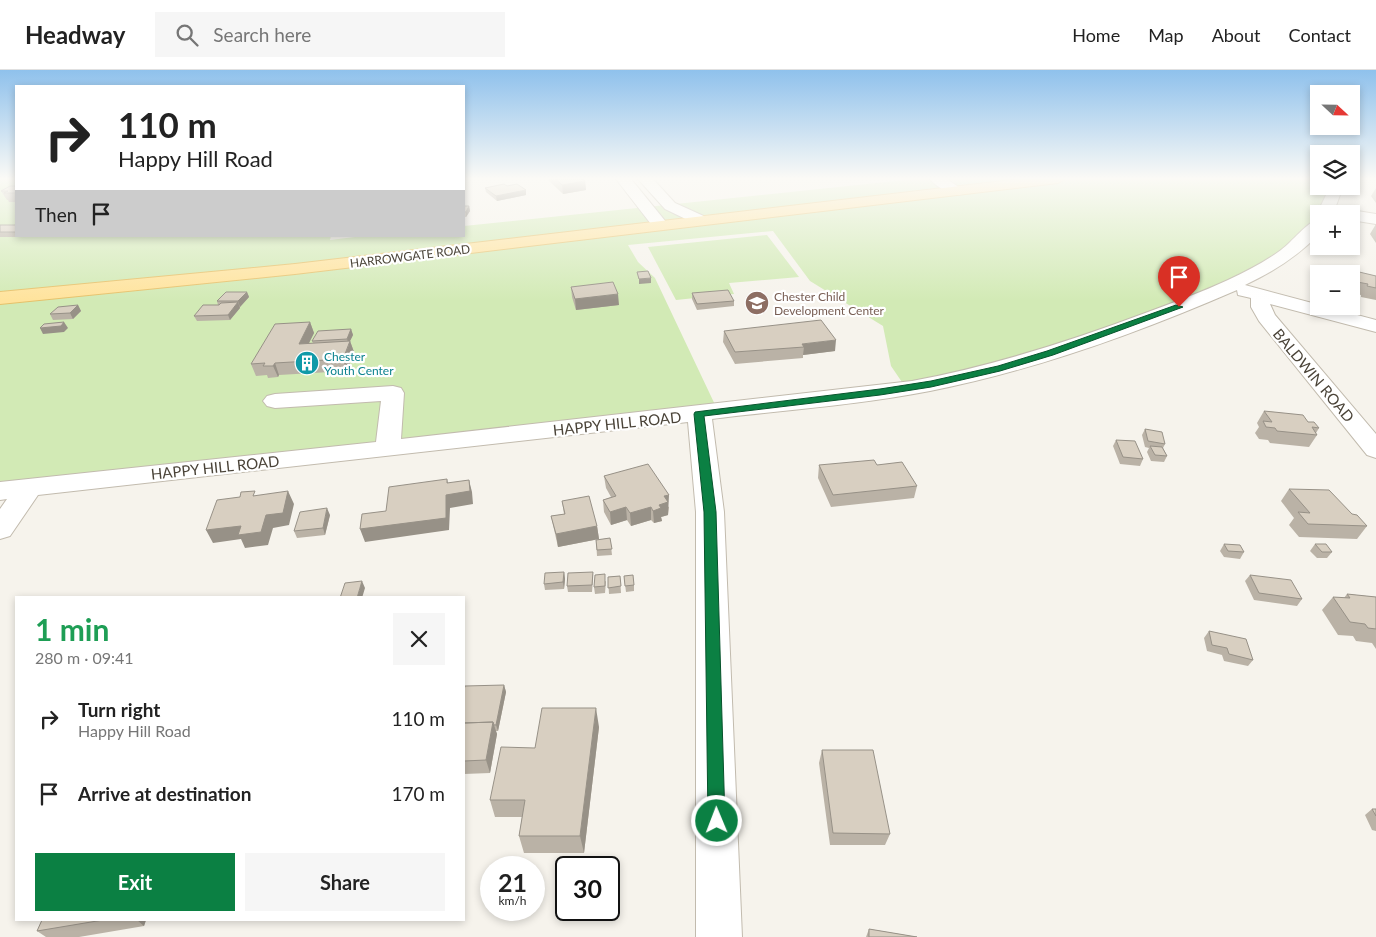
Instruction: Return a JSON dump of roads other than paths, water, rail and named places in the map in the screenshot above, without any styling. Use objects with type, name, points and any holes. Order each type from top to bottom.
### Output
[{"type":"main road","name":"HARROWGATE ROAD","points":[[0,298],[295,269],[716,219]]},
{"type":"street","points":[[656,219],[660,225]]},
{"type":"street","name":"HAPPY HILL ROAD","points":[[0,490],[699,414],[931,384],[1000,368],[1050,353],[1162,313],[1259,273],[1286,256],[1310,235]]},
{"type":"street","points":[[1229,286],[1260,296],[1376,326]]},
{"type":"street","name":"BALDWIN ROAD","points":[[1260,296],[1261,307],[1266,318],[1376,450]]},
{"type":"street","points":[[275,402],[393,393],[388,448]]},
{"type":"street","points":[[699,414],[710,512],[719,937]]},
{"type":"street","points":[[0,529],[30,487]]},
{"type":"place","name":"Chester Child Development Center","points":[[757,303]]},
{"type":"place","name":"Chester Youth Center","points":[[307,363]]}]
